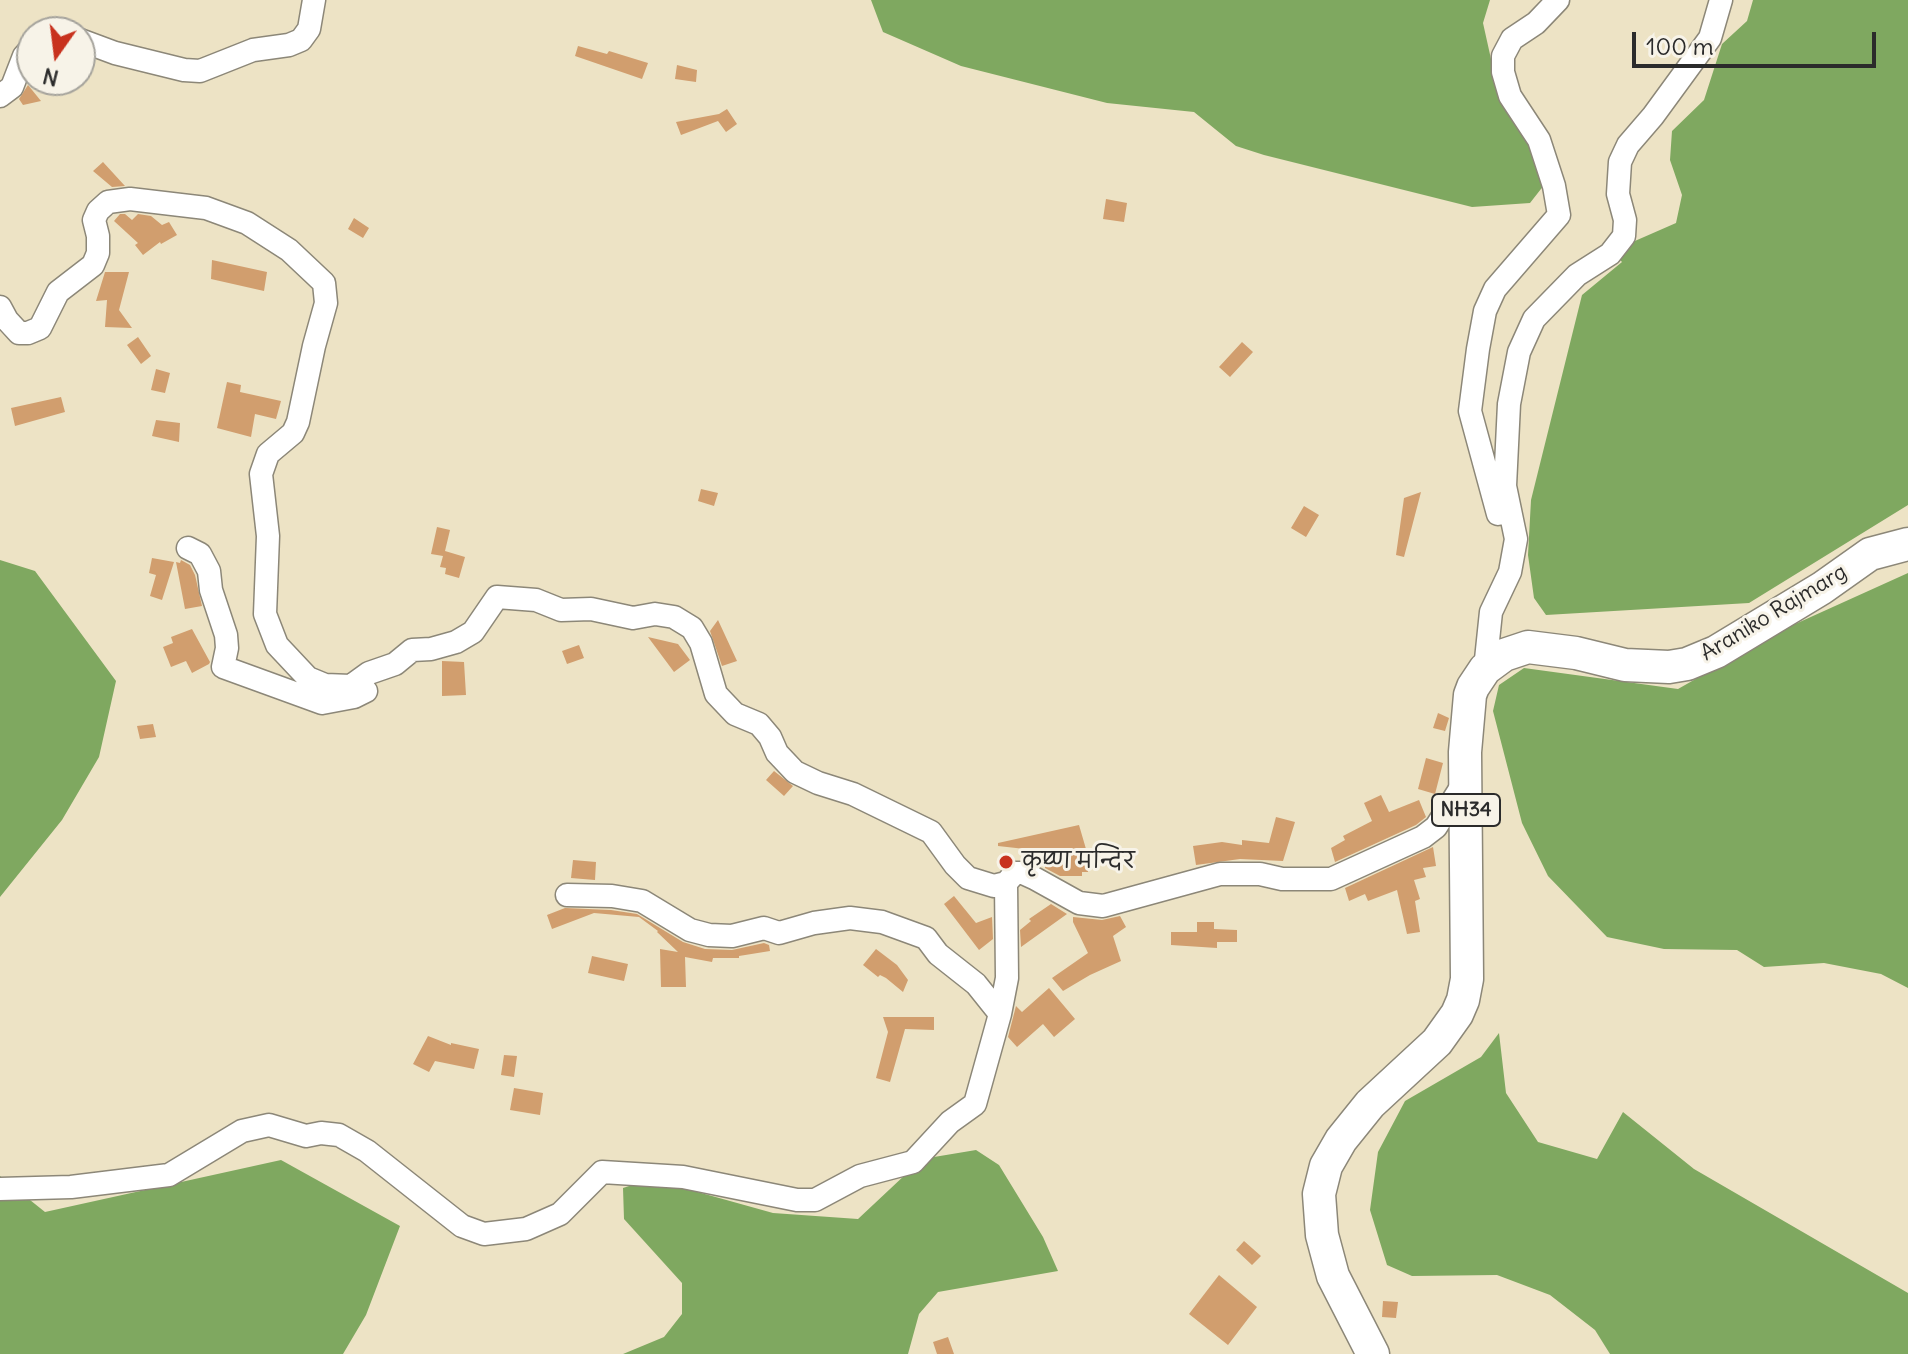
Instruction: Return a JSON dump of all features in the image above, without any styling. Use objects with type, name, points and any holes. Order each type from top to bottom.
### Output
[{"type":"highway","name":"Araniko Rajmarg","points":[[1485,669],[1504,655],[1528,647],[1576,653],[1625,665],[1669,667],[1687,664],[1716,652],[1822,588],[1870,554],[1908,544]]},
{"type":"highway","name":"NH34","points":[[1373,1354],[1333,1276],[1322,1235],[1319,1194],[1326,1166],[1341,1140],[1370,1104],[1437,1042],[1463,1000],[1467,979],[1465,752],[1470,695],[1485,669]]},
{"type":"street","points":[[96,46],[115,53],[200,71],[253,50],[289,45],[301,40],[309,29],[314,0]]},
{"type":"street","points":[[1514,552],[1502,527],[1470,411],[1485,311],[1495,289],[1559,215],[1554,186],[1539,140],[1510,96],[1503,72],[1503,56],[1512,39],[1536,23],[1558,0]]},
{"type":"street","points":[[1485,669],[1491,612],[1510,572],[1514,552],[1514,522],[1505,486],[1509,404],[1519,352],[1534,319],[1577,275],[1610,254],[1624,236],[1625,220],[1618,194],[1620,162],[1628,145],[1710,38],[1721,0]]},
{"type":"street","points":[[0,96],[12,87],[16,77]]},
{"type":"street","points":[[0,307],[19,333],[40,328],[58,292],[93,265],[98,253],[94,220],[108,202],[130,199],[206,208],[247,223],[289,250],[324,283],[326,303],[298,422],[293,433],[268,454],[261,474],[268,536],[265,614],[277,645],[308,678],[325,685],[351,686],[369,673],[395,664]]},
{"type":"street","points":[[188,548],[200,554],[209,571],[211,590],[226,635],[223,667],[322,703],[354,697],[380,684],[395,664],[412,650],[431,649],[456,642],[473,632],[497,597],[536,600],[561,610],[591,609],[633,618],[655,614],[674,617],[692,628],[701,643],[716,694],[735,714],[759,724],[770,737],[777,753],[795,772],[853,794],[931,832],[968,878],[994,886],[1006,883],[1015,873],[1023,873],[1079,903],[1103,906],[1220,874],[1331,879],[1423,837],[1436,827],[1465,780]]},
{"type":"street","points":[[0,1189],[71,1187],[169,1175],[242,1131],[269,1125],[306,1136],[321,1133],[339,1135],[367,1151],[462,1226],[484,1234],[526,1229],[560,1214],[602,1172],[683,1177],[797,1200],[815,1200],[860,1176],[913,1162],[950,1122],[975,1104],[1007,978],[1006,883]]},
{"type":"street","points":[[567,895],[612,896],[642,901],[690,930],[709,935],[732,936],[764,928],[779,933],[814,923],[850,918],[882,922],[926,938],[938,954],[976,984],[1000,1014]]},
{"type":"green space","points":[[871,0],[1490,0],[1483,23],[1495,77],[1548,180],[1530,203],[1472,207],[1264,155],[1236,146],[1194,112],[1107,103],[961,66],[883,32]]},
{"type":"green space","points":[[1753,0],[1908,0],[1908,505],[1749,603],[1546,615],[1534,598],[1528,555],[1531,500],[1582,295],[1622,262],[1612,251],[1676,223],[1682,195],[1670,160],[1672,131],[1704,100],[1722,44],[1747,21]]},
{"type":"green space","points":[[0,560],[35,571],[116,681],[99,757],[62,820],[0,897]]},
{"type":"green space","points":[[1908,573],[1908,988],[1881,974],[1824,963],[1764,967],[1737,950],[1664,949],[1607,937],[1548,876],[1522,823],[1493,711],[1499,685],[1524,668],[1678,689],[1782,630]]},
{"type":"green space","points":[[1499,1033],[1506,1093],[1538,1142],[1597,1159],[1623,1112],[1694,1169],[1908,1293],[1908,1354],[1610,1354],[1595,1330],[1550,1295],[1497,1275],[1412,1276],[1387,1265],[1370,1210],[1378,1152],[1405,1101],[1481,1057]]},
{"type":"green space","points":[[976,1150],[999,1165],[1043,1237],[1058,1271],[938,1292],[919,1314],[908,1354],[623,1354],[664,1337],[682,1314],[682,1283],[624,1219],[623,1188],[651,1179],[773,1213],[858,1219],[922,1159]]},
{"type":"green space","points":[[281,1160],[400,1226],[366,1315],[343,1354],[0,1354],[0,1176],[45,1212]]},
{"type":"building","points":[[578,46],[607,54],[609,51],[648,63],[642,79],[575,56]]},
{"type":"building","points":[[677,65],[697,70],[696,82],[675,79]]},
{"type":"building","points":[[21,96],[37,96],[41,101],[23,105],[19,99]]},
{"type":"building","points":[[727,109],[737,124],[726,132],[718,121],[681,135],[676,122],[719,114]]},
{"type":"building","points":[[103,162],[125,186],[112,187],[93,171]]},
{"type":"building","points":[[1106,199],[1127,203],[1124,222],[1103,219]]},
{"type":"building","points":[[120,214],[132,220],[138,214],[151,216],[162,225],[169,222],[177,235],[160,242],[143,255],[135,245],[138,243],[114,221]]},
{"type":"building","points":[[354,218],[369,228],[363,238],[348,229]]},
{"type":"building","points":[[212,260],[267,272],[264,291],[211,279]]},
{"type":"building","points":[[105,272],[129,272],[119,310],[132,328],[105,327],[107,300],[96,301]]},
{"type":"building","points":[[138,337],[151,356],[141,364],[127,345]]},
{"type":"building","points":[[1242,342],[1253,352],[1230,377],[1219,367]]},
{"type":"building","points":[[156,369],[170,373],[165,393],[151,390]]},
{"type":"building","points":[[227,382],[241,385],[240,392],[281,401],[276,419],[255,414],[251,437],[217,428]]},
{"type":"building","points":[[61,397],[65,412],[15,426],[11,408]]},
{"type":"building","points":[[156,420],[180,423],[179,442],[152,436]]},
{"type":"building","points":[[701,489],[718,493],[714,506],[698,501]]},
{"type":"building","points":[[1421,492],[1404,557],[1396,555],[1404,498]]},
{"type":"building","points":[[1304,506],[1319,515],[1306,537],[1291,528]]},
{"type":"building","points":[[437,527],[450,530],[445,551],[465,557],[459,578],[445,574],[446,568],[440,567],[443,556],[431,554]]},
{"type":"building","points":[[152,558],[174,562],[162,600],[150,596],[156,575],[149,573]]},
{"type":"building","points":[[181,560],[190,565],[195,575],[202,606],[185,609],[176,562],[180,563]]},
{"type":"building","points":[[718,620],[737,661],[722,666],[710,631]]},
{"type":"building","points":[[192,629],[210,662],[192,673],[186,661],[171,667],[163,647],[173,643],[171,637]]},
{"type":"building","points":[[648,637],[678,644],[690,660],[674,672]]},
{"type":"building","points":[[579,645],[584,658],[567,664],[562,651]]},
{"type":"building","points":[[442,661],[464,662],[466,695],[442,696]]},
{"type":"building","points":[[1438,713],[1449,718],[1445,731],[1433,728]]},
{"type":"building","points":[[153,724],[156,737],[140,739],[137,726]]},
{"type":"building","points":[[1426,758],[1443,763],[1435,794],[1418,789]]},
{"type":"building","points":[[774,771],[793,786],[784,796],[766,780]]},
{"type":"building","points":[[1381,795],[1389,812],[1419,800],[1426,817],[1416,825],[1335,862],[1331,848],[1345,840],[1343,836],[1372,821],[1364,803]]},
{"type":"building","points":[[1276,817],[1295,822],[1283,861],[1240,859],[1196,865],[1193,846],[1222,842],[1242,845],[1242,840],[1269,843]]},
{"type":"building","points":[[1079,825],[1088,872],[1082,872],[1082,876],[1060,876],[1045,866],[1024,859],[1025,849],[998,846],[998,843]]},
{"type":"building","points":[[1433,847],[1436,866],[1423,868],[1426,877],[1414,880],[1420,899],[1415,901],[1420,932],[1407,934],[1397,890],[1368,901],[1365,894],[1349,901],[1345,888]]},
{"type":"building","points":[[573,860],[596,862],[595,880],[571,878]]},
{"type":"building","points":[[954,896],[976,923],[992,917],[993,939],[979,950],[944,904]]},
{"type":"building","points":[[1051,904],[1067,914],[1021,947],[1020,930],[1031,921],[1029,919]]},
{"type":"building","points":[[565,908],[637,914],[683,942],[705,949],[732,950],[764,943],[769,945],[770,951],[739,958],[713,958],[712,962],[685,957],[686,987],[661,987],[660,949],[678,952],[658,931],[639,917],[594,913],[552,929],[547,915]]},
{"type":"building","points":[[1120,916],[1126,927],[1113,936],[1121,961],[1063,991],[1052,978],[1088,953],[1073,917],[1102,920]]},
{"type":"building","points":[[1197,922],[1214,922],[1214,929],[1237,930],[1237,942],[1217,942],[1217,948],[1171,945],[1171,932],[1197,932]]},
{"type":"building","points":[[876,949],[897,965],[908,980],[903,992],[863,965]]},
{"type":"building","points":[[592,956],[628,964],[624,981],[588,973]]},
{"type":"building","points":[[1049,988],[1075,1019],[1054,1037],[1043,1024],[1017,1047],[1008,1037],[1016,1006],[1022,1012]]},
{"type":"building","points":[[883,1017],[934,1017],[934,1030],[905,1029],[890,1082],[876,1078],[888,1032]]},
{"type":"building","points":[[428,1036],[451,1045],[479,1049],[474,1069],[435,1061],[429,1072],[413,1064]]},
{"type":"building","points":[[504,1055],[517,1056],[514,1077],[501,1075]]},
{"type":"building","points":[[514,1088],[543,1093],[540,1115],[510,1110]]},
{"type":"building","points":[[1244,1241],[1261,1256],[1252,1265],[1236,1250]]},
{"type":"building","points":[[1219,1275],[1257,1307],[1228,1345],[1189,1314]]},
{"type":"building","points":[[1383,1301],[1398,1302],[1396,1318],[1382,1317]]},
{"type":"building","points":[[948,1337],[954,1354],[937,1354],[933,1342]]},
{"type":"place","name":"कृष्ण मन्दिर","points":[[1006,862]]}]
